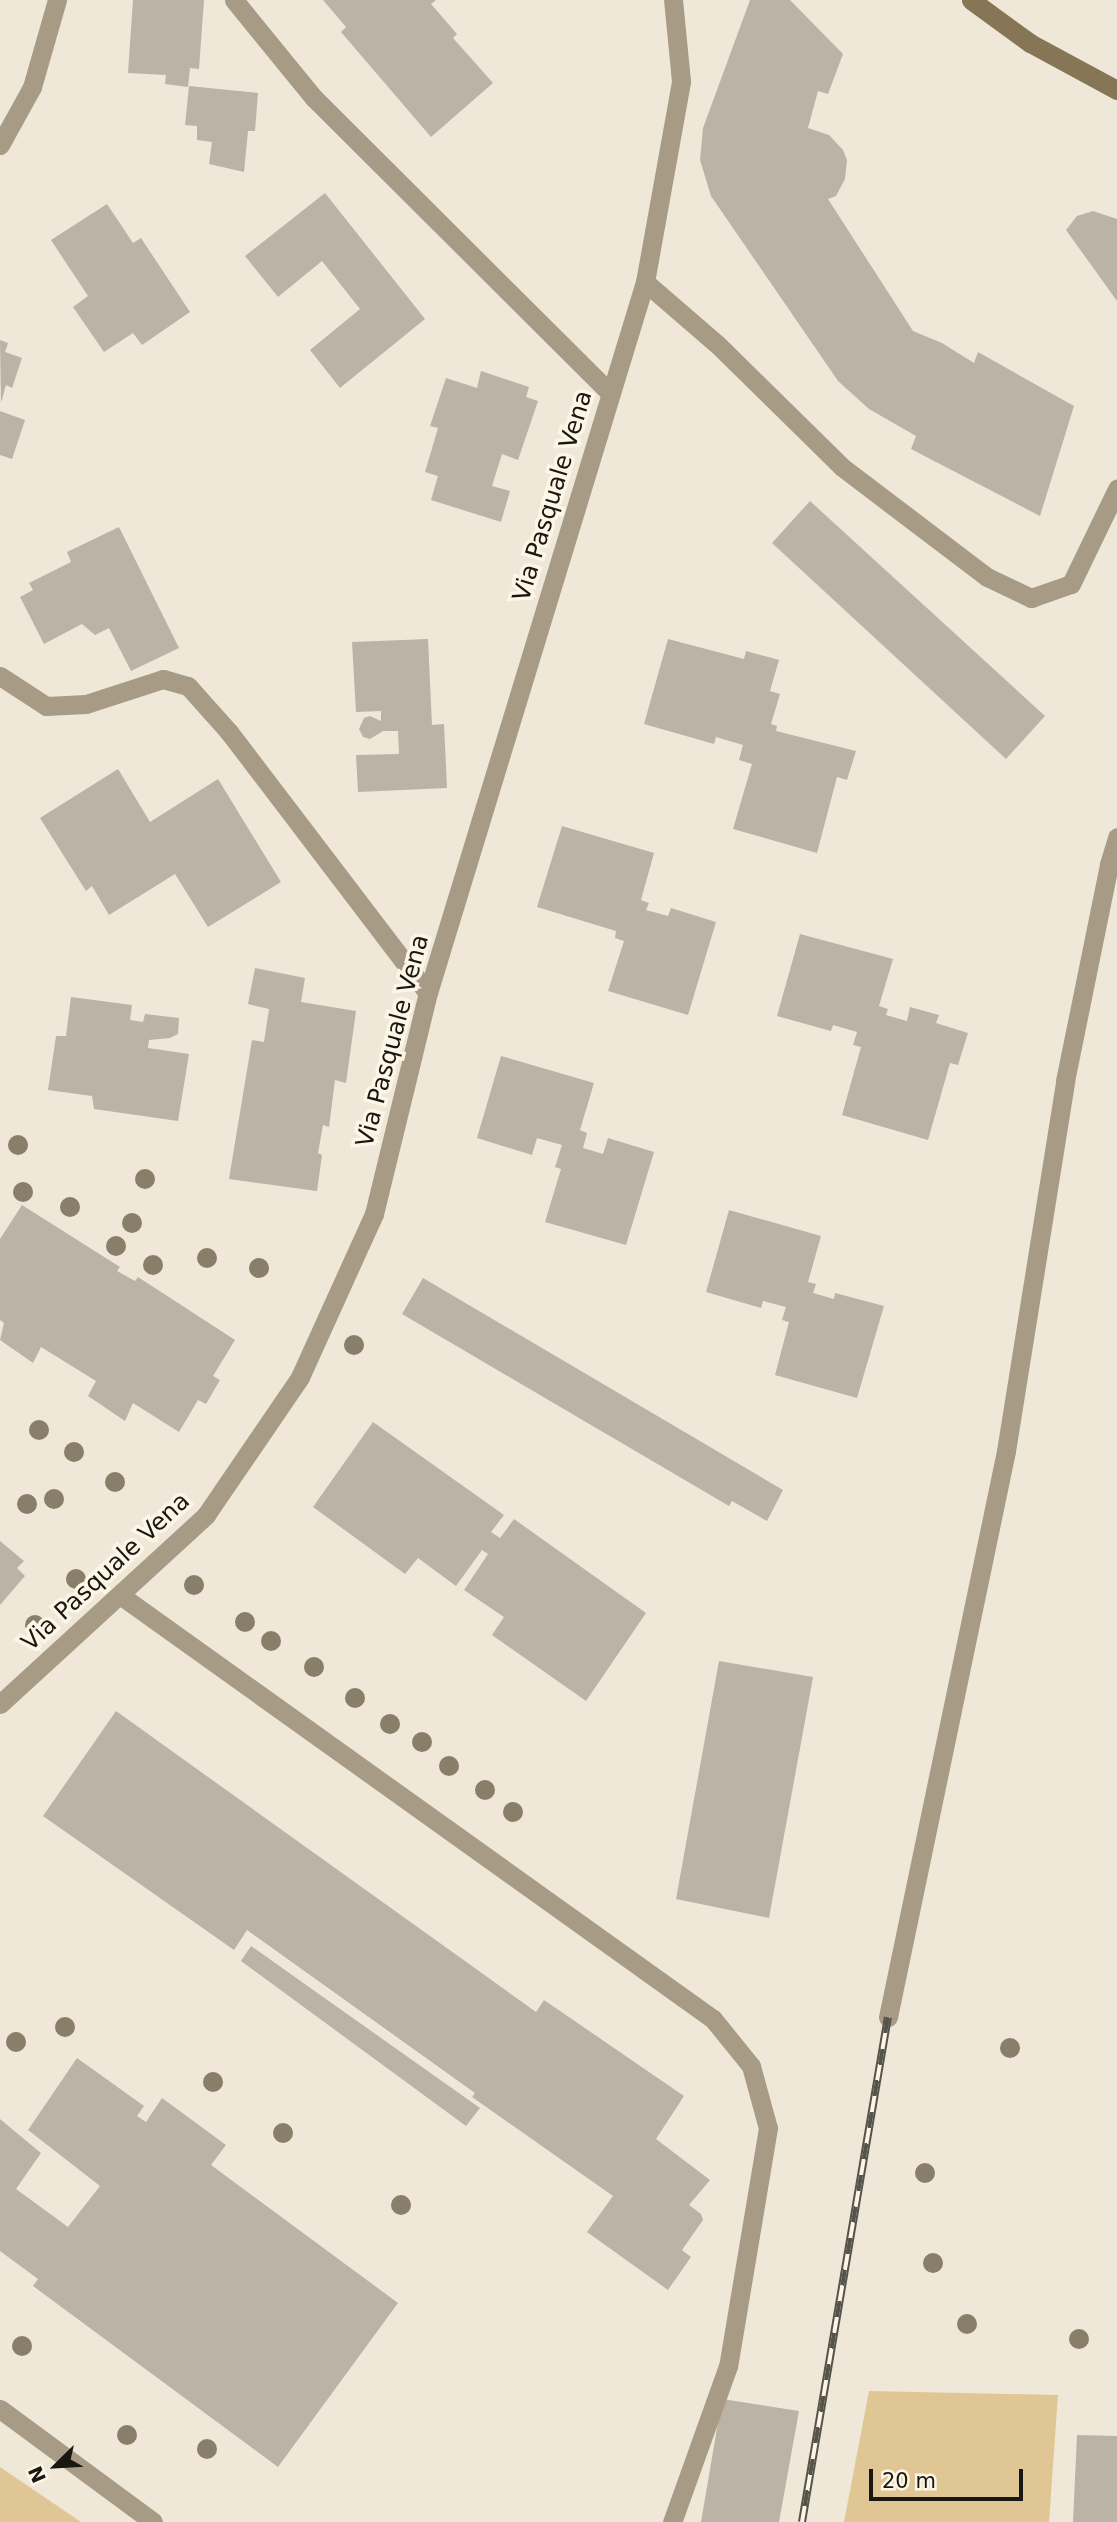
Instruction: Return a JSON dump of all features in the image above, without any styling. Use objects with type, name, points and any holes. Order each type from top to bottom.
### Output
[{"type":"main road","points":[[971,0],[1030,43],[1117,90]]},
{"type":"street","points":[[0,145],[32,87],[57,0]]},
{"type":"street","points":[[234,0],[314,98],[610,393]]},
{"type":"street","name":"Via Pasquale Vena","points":[[0,1704],[206,1515],[300,1377],[374,1214],[428,993],[645,282],[681,81],[673,0]]},
{"type":"street","points":[[645,282],[718,345],[842,467],[987,577],[1031,598],[1071,584],[1117,489]]},
{"type":"street","points":[[0,676],[47,706],[86,704],[163,679],[188,686],[229,732],[428,993]]},
{"type":"street","points":[[888,2017],[1006,1451],[1065,1081],[1108,864],[1117,837]]},
{"type":"street","points":[[120,1595],[713,2019],[751,2066],[768,2128],[728,2366],[672,2522]]},
{"type":"street","points":[[0,2409],[153,2522]]},
{"type":"shaded area","points":[[869,2391],[1058,2395],[1049,2522],[844,2522]]},
{"type":"shaded area","points":[[0,2467],[81,2522],[0,2522]]},
{"type":"building","points":[[133,0],[204,0],[199,69],[190,68],[188,87],[165,84],[166,75],[128,73]]},
{"type":"building","points":[[323,0],[436,0],[431,4],[457,34],[453,38],[493,83],[431,137],[341,32],[346,27]]},
{"type":"building","points":[[750,0],[790,0],[843,54],[828,94],[818,91],[808,128],[829,135],[843,150],[847,160],[845,179],[836,196],[828,199],[913,331],[942,343],[974,363],[978,352],[1074,406],[1040,516],[911,449],[916,436],[869,409],[838,381],[711,196],[700,160],[703,128]]},
{"type":"building","points":[[189,86],[258,93],[255,131],[248,131],[244,172],[209,164],[212,142],[197,140],[197,126],[185,125]]},
{"type":"building","points":[[325,193],[425,319],[340,388],[310,350],[360,309],[322,261],[278,297],[245,256]]},
{"type":"building","points":[[107,204],[133,243],[141,238],[190,312],[142,345],[133,333],[104,352],[73,307],[88,296],[51,240]]},
{"type":"building","points":[[1093,211],[1117,219],[1117,301],[1066,230],[1077,216]]},
{"type":"building","points":[[0,340],[8,343],[5,352],[22,358],[12,388],[6,385],[1,403]]},
{"type":"building","points":[[481,371],[529,387],[526,397],[538,401],[518,460],[502,454],[492,486],[510,491],[501,522],[431,500],[438,476],[425,472],[438,428],[430,426],[446,378],[477,388]]},
{"type":"building","points":[[0,411],[25,420],[12,459],[0,455]]},
{"type":"building","points":[[810,501],[1045,716],[1006,759],[772,543]]},
{"type":"building","points":[[119,527],[179,648],[131,671],[109,628],[95,635],[82,624],[44,644],[20,597],[33,590],[29,583],[71,562],[67,552]]},
{"type":"building","points":[[428,639],[432,725],[444,724],[447,788],[358,792],[356,755],[399,754],[398,731],[383,731],[370,739],[363,737],[359,729],[364,718],[370,716],[381,721],[381,711],[356,712],[352,642]]},
{"type":"building","points":[[668,639],[744,659],[746,651],[779,660],[770,691],[780,694],[771,724],[777,726],[776,731],[856,751],[847,780],[837,777],[817,853],[733,829],[752,764],[739,760],[743,745],[716,737],[714,744],[644,724]]},
{"type":"building","points":[[118,769],[150,822],[218,779],[281,882],[208,927],[175,874],[109,915],[92,886],[86,891],[40,818]]},
{"type":"building","points":[[562,826],[654,853],[641,900],[649,903],[646,910],[668,916],[671,908],[716,922],[688,1015],[608,991],[624,941],[615,938],[616,931],[537,907]]},
{"type":"building","points":[[800,934],[893,959],[879,1006],[888,1009],[886,1015],[907,1021],[910,1007],[939,1015],[936,1023],[968,1033],[958,1065],[950,1063],[928,1140],[842,1115],[861,1047],[853,1045],[857,1032],[833,1025],[831,1031],[777,1016]]},
{"type":"building","points":[[255,968],[305,978],[301,1002],[356,1011],[346,1083],[335,1080],[329,1127],[323,1125],[318,1153],[322,1155],[317,1191],[229,1179],[252,1040],[264,1042],[269,1009],[248,1004]]},
{"type":"building","points":[[71,997],[132,1005],[130,1020],[143,1022],[145,1014],[179,1018],[178,1034],[170,1038],[149,1040],[148,1048],[189,1054],[178,1121],[94,1109],[92,1096],[48,1090],[56,1036],[66,1036]]},
{"type":"building","points":[[501,1056],[594,1083],[580,1130],[587,1133],[583,1148],[603,1154],[608,1138],[654,1152],[626,1245],[545,1222],[561,1169],[555,1167],[562,1145],[537,1138],[532,1155],[477,1138]]},
{"type":"building","points":[[22,1205],[120,1267],[117,1271],[135,1281],[138,1277],[235,1340],[213,1376],[220,1380],[206,1404],[198,1400],[179,1432],[133,1403],[125,1421],[88,1396],[96,1381],[41,1347],[33,1363],[0,1340],[4,1323],[0,1320],[0,1239]]},
{"type":"building","points":[[729,1210],[821,1236],[808,1282],[816,1284],[813,1293],[834,1299],[835,1293],[884,1306],[857,1398],[775,1375],[789,1322],[782,1320],[786,1307],[763,1301],[761,1308],[706,1292]]},
{"type":"building","points":[[423,1278],[783,1490],[767,1521],[732,1501],[729,1506],[402,1314]]},
{"type":"building","points":[[373,1422],[504,1515],[491,1532],[500,1538],[514,1519],[646,1613],[586,1701],[492,1635],[504,1617],[464,1590],[488,1554],[482,1550],[456,1586],[418,1558],[405,1574],[313,1507]]},
{"type":"building","points":[[0,1541],[24,1561],[17,1568],[25,1576],[0,1605]]},
{"type":"building","points":[[719,1661],[813,1677],[769,1918],[676,1899]]},
{"type":"building","points":[[116,1711],[536,2012],[544,2000],[684,2096],[656,2139],[710,2180],[689,2205],[701,2214],[703,2220],[682,2250],[691,2257],[668,2290],[587,2232],[613,2196],[472,2097],[475,2093],[247,1930],[234,1950],[43,1816]]},
{"type":"building","points":[[251,1946],[480,2108],[466,2126],[241,1961]]},
{"type":"building","points":[[77,2058],[144,2106],[137,2116],[146,2122],[162,2098],[226,2145],[211,2165],[398,2303],[278,2467],[33,2286],[38,2279],[0,2251],[0,2119],[41,2153],[16,2189],[68,2227],[100,2186],[28,2130]]},
{"type":"building","points":[[722,2399],[799,2411],[779,2522],[701,2522]]},
{"type":"building","points":[[1077,2435],[1117,2436],[1117,2522],[1073,2522]]},
{"type":"railway","points":[[802,2522],[888,2017]]}]
